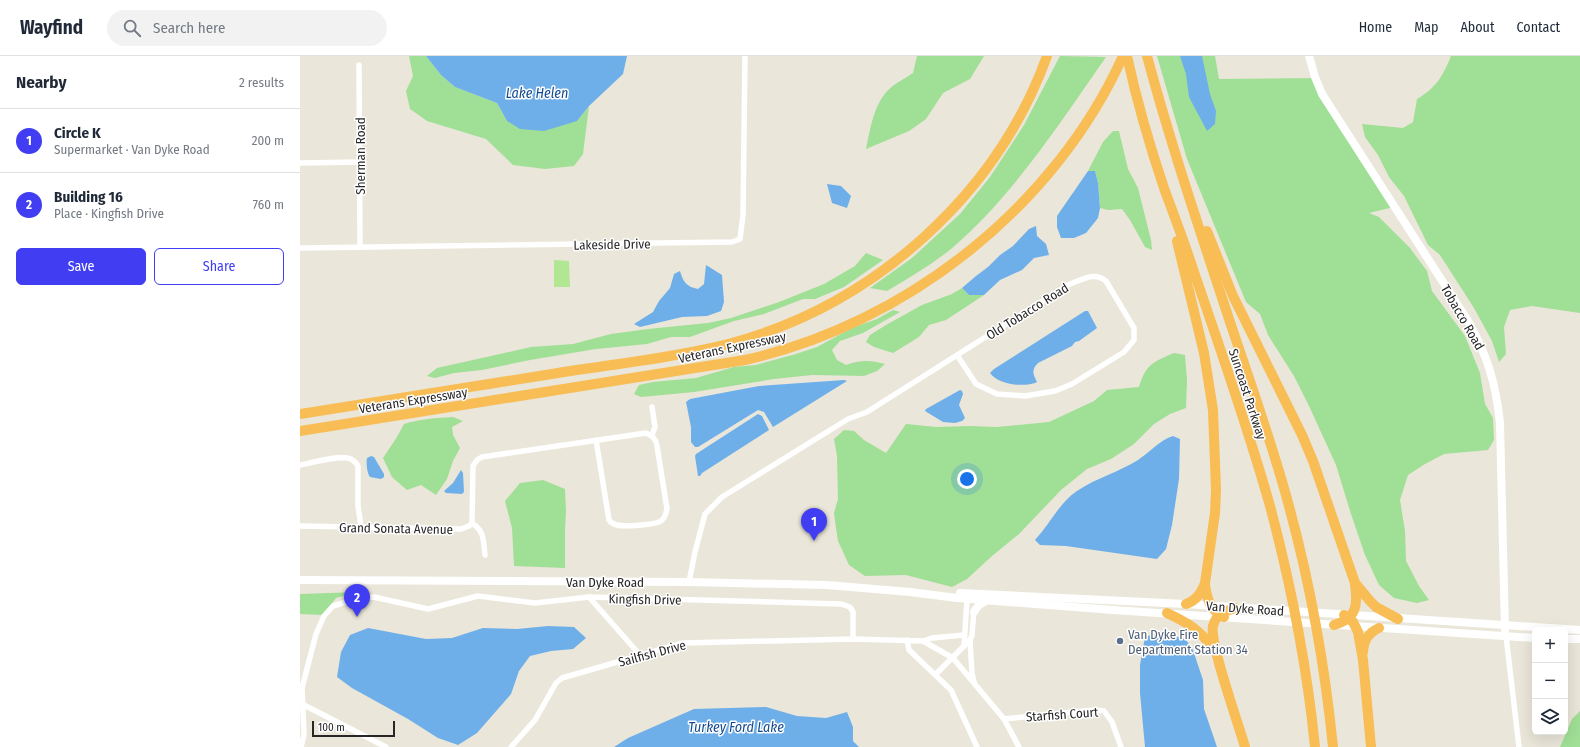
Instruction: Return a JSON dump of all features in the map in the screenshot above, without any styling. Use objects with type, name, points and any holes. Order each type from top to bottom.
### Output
[{"type":"highway","name":"Veterans Expressway","points":[[300,414],[703,349],[728,344],[767,331],[809,314],[880,273],[915,245],[946,216],[979,179],[1004,142],[1026,103],[1047,56]]},
{"type":"highway","name":"Veterans Expressway","points":[[300,431],[734,362],[791,348],[838,331],[874,314],[926,283],[996,228],[1031,192],[1069,146],[1096,108],[1113,78],[1123,56]]},
{"type":"highway","name":"Suncoast Parkway","points":[[1127,56],[1149,141],[1189,257],[1270,506],[1300,639],[1307,681],[1314,747]]},
{"type":"highway","name":"Suncoast Parkway","points":[[1147,56],[1181,170],[1278,467],[1296,532],[1310,592],[1319,641],[1329,707],[1333,747]]},
{"type":"highway","points":[[1181,170],[1234,296],[1277,383],[1310,454],[1323,487],[1355,583],[1357,602],[1356,607],[1348,616],[1334,625]]},
{"type":"highway","points":[[1165,190],[1204,353],[1213,410],[1216,455],[1215,513],[1205,583],[1198,598],[1186,604]]},
{"type":"highway","points":[[1205,583],[1207,597],[1211,606],[1221,616]]},
{"type":"highway","points":[[1355,583],[1376,607],[1398,619]]},
{"type":"highway","points":[[1236,608],[1221,616],[1212,630],[1216,654],[1245,747]]},
{"type":"highway","points":[[1167,613],[1188,623],[1201,632],[1216,654]]},
{"type":"highway","points":[[1348,616],[1356,626],[1363,660],[1371,747]]},
{"type":"highway","points":[[1363,660],[1366,639],[1371,633],[1379,628]]},
{"type":"main road","name":"Tobacco Road","points":[[1309,56],[1322,94],[1468,320],[1480,341],[1489,366],[1498,399],[1500,423],[1506,636]]},
{"type":"main road","name":"Van Dyke Road","points":[[300,580],[689,582],[827,585],[971,597],[1186,604],[1348,616],[1580,630]]},
{"type":"main road","name":"Van Dyke Road","points":[[971,597],[988,600],[1532,638]]},
{"type":"main road","points":[[974,612],[979,605],[988,600]]},
{"type":"main road","points":[[1568,639],[1580,639]]},
{"type":"street","name":"Lakeside Drive","points":[[300,248],[732,242],[740,239],[743,215],[745,56]]},
{"type":"street","name":"Sherman Road","points":[[359,65],[360,247]]},
{"type":"street","points":[[300,163],[360,162]]},
{"type":"street","name":"Old Tobacco Road","points":[[689,582],[705,514],[722,497],[848,420],[867,412],[1068,285],[1095,275],[1101,277],[1106,281],[1134,328],[1134,340],[1124,352],[1072,384],[1045,394],[1025,396],[997,394],[976,384],[958,355]]},
{"type":"street","points":[[596,440],[609,520],[612,523],[621,526],[655,524],[664,518],[667,509],[656,440],[652,436],[655,426],[652,407]]},
{"type":"street","name":"Grand Sonata Avenue","points":[[300,526],[461,529],[472,523],[473,470],[477,460],[482,457],[646,433],[652,436]]},
{"type":"street","points":[[300,465],[343,458],[351,459],[356,463],[359,470],[358,506],[361,526]]},
{"type":"street","points":[[472,523],[480,529],[482,533],[484,555]]},
{"type":"street","name":"Kingfish Drive","points":[[304,705],[302,688],[316,634],[324,616],[333,606],[359,598],[374,597],[428,609],[478,596],[535,603],[589,597],[841,604],[850,607],[853,612],[854,640]]},
{"type":"street","points":[[589,597],[640,655]]},
{"type":"street","points":[[971,597],[974,612],[972,635],[970,640],[974,684]]},
{"type":"street","points":[[964,646],[964,635],[971,597]]},
{"type":"street","points":[[854,640],[923,641],[932,638],[964,635]]},
{"type":"street","points":[[1506,636],[1519,747]]},
{"type":"street","name":"Sailfish Drive","points":[[512,747],[535,720],[556,683],[562,678],[683,643],[854,640]]},
{"type":"street","points":[[907,640],[910,650],[951,690],[976,747]]},
{"type":"street","points":[[936,674],[970,640]]},
{"type":"street","points":[[923,641],[953,658],[1004,719],[1019,747]]},
{"type":"street","points":[[300,747],[304,735],[304,705],[386,747]]},
{"type":"street","name":"Starfish Court","points":[[1004,719],[1094,710],[1104,711],[1112,722],[1121,747]]},
{"type":"green space","points":[[409,56],[426,56],[441,75],[455,87],[497,103],[507,121],[577,121],[589,106],[583,154],[574,166],[545,169],[513,165],[486,139],[427,121],[410,109],[406,91],[413,76]]},
{"type":"green space","points":[[917,56],[984,56],[970,79],[943,93],[926,119],[909,131],[866,149],[874,114],[882,98],[894,85],[913,73]]},
{"type":"green space","points":[[1060,56],[1106,57],[1034,158],[995,206],[974,228],[943,255],[887,291],[870,288],[912,258],[960,214],[990,177],[1024,125]]},
{"type":"green space","points":[[1157,56],[1215,56],[1219,79],[1318,78],[1327,99],[1394,207],[1369,213],[1379,217],[1410,248],[1427,271],[1432,291],[1465,336],[1480,373],[1485,404],[1493,418],[1494,440],[1488,450],[1444,454],[1408,475],[1400,500],[1405,531],[1406,561],[1419,586],[1429,600],[1417,603],[1394,598],[1379,585],[1365,555],[1336,465],[1309,406],[1294,376],[1268,335],[1260,314],[1246,302],[1187,159]]},
{"type":"green space","points":[[1451,56],[1580,56],[1580,313],[1532,306],[1510,310],[1504,327],[1506,354],[1499,362],[1492,341],[1474,308],[1440,255],[1428,245],[1404,196],[1389,177],[1378,155],[1365,137],[1362,124],[1403,128],[1413,122],[1417,99],[1424,95],[1438,81]]},
{"type":"green space","points":[[1113,131],[1119,131],[1128,169],[1138,188],[1151,240],[1152,250],[1145,247],[1122,209],[1108,210],[1100,208],[1098,183],[1095,171],[1088,171],[1103,142]]},
{"type":"green space","points":[[866,253],[883,260],[844,287],[815,299],[803,299],[764,314],[734,321],[690,337],[671,337],[647,344],[596,349],[482,370],[454,373],[435,378],[427,376],[437,368],[531,347],[573,344],[611,334],[708,323],[731,318],[779,302],[824,284],[855,266]]},
{"type":"green space","points":[[554,260],[569,261],[570,287],[554,287]]},
{"type":"green space","points":[[962,288],[969,295],[984,295],[946,320],[929,325],[919,337],[893,353],[874,347],[866,342],[870,335],[886,325],[922,305],[952,294]]},
{"type":"green space","points":[[893,310],[900,312],[863,333],[840,341],[832,350],[837,360],[846,365],[865,361],[885,364],[877,371],[864,376],[812,375],[774,379],[694,392],[641,397],[634,394],[639,385],[653,382],[696,378],[734,367],[756,365],[796,354],[817,347],[852,328],[877,319]]},
{"type":"green space","points":[[1174,353],[1185,355],[1187,380],[1186,408],[1170,414],[1154,424],[1134,444],[1111,459],[1087,469],[1061,490],[1019,534],[967,579],[952,587],[906,575],[865,576],[849,565],[838,541],[834,513],[838,499],[837,456],[834,439],[844,430],[854,431],[864,440],[886,453],[906,424],[936,427],[997,427],[1049,422],[1094,401],[1107,390],[1139,387],[1144,373],[1151,365]]},
{"type":"green space","points":[[453,417],[463,421],[452,427],[453,435],[460,448],[453,461],[447,479],[436,495],[421,485],[407,490],[392,477],[383,458],[404,424],[435,418]]},
{"type":"green space","points":[[543,480],[565,489],[565,568],[514,566],[512,528],[505,501],[520,483]]},
{"type":"green space","points":[[358,592],[336,598],[323,615],[300,614],[300,594]]},
{"type":"green space","points":[[1580,711],[1580,747],[1560,747],[1565,735],[1568,735],[1568,728],[1572,719]]},
{"type":"water","name":"Lake Helen","points":[[426,56],[627,56],[623,74],[589,106],[577,121],[544,131],[520,129],[507,121],[497,103],[455,87],[441,75]]},
{"type":"water","points":[[1180,56],[1202,56],[1210,94],[1216,111],[1215,124],[1207,131],[1189,97],[1186,74]]},
{"type":"water","points":[[1088,171],[1095,171],[1098,183],[1100,208],[1098,218],[1086,233],[1074,238],[1061,238],[1057,227],[1057,216]]},
{"type":"water","points":[[827,184],[841,186],[851,196],[847,208],[832,203]]},
{"type":"water","points":[[1036,226],[1037,236],[1046,244],[1049,255],[1034,258],[1022,270],[1000,280],[984,295],[969,295],[962,288],[1000,255],[1013,246],[1029,229]]},
{"type":"water","points":[[706,265],[722,275],[724,302],[721,311],[707,316],[682,317],[640,327],[634,324],[653,312],[659,301],[670,288],[674,274],[680,271],[686,283],[691,287],[698,289],[704,284]]},
{"type":"water","points":[[1085,311],[1088,311],[1097,328],[1079,341],[1075,342],[1072,346],[1038,363],[1033,372],[1037,382],[1024,385],[1011,384],[999,380],[990,373],[994,369]]},
{"type":"water","points":[[847,381],[773,427],[764,412],[758,410],[698,447],[695,447],[691,442],[691,427],[686,402],[690,399],[759,386]]},
{"type":"water","points":[[960,390],[963,394],[959,405],[965,418],[962,421],[955,423],[943,422],[925,411],[926,409]]},
{"type":"water","points":[[758,414],[762,416],[769,430],[698,476],[696,454]]},
{"type":"water","points":[[1173,436],[1180,439],[1179,479],[1172,525],[1166,549],[1157,559],[1066,546],[1040,545],[1035,540],[1065,501],[1077,491],[1092,482],[1138,460],[1155,446]]},
{"type":"water","points":[[371,456],[374,457],[384,474],[384,477],[381,479],[370,477],[369,475],[367,458]]},
{"type":"water","points":[[461,470],[463,473],[464,492],[462,494],[446,493],[444,491],[453,483]]},
{"type":"water","points":[[548,626],[574,627],[586,638],[573,649],[551,651],[530,656],[519,671],[511,694],[477,733],[458,745],[438,738],[408,719],[352,688],[337,677],[341,652],[350,635],[368,628],[426,639],[452,638],[483,628],[517,629]]},
{"type":"water","points":[[1162,631],[1186,640],[1193,650],[1203,680],[1204,709],[1217,747],[1145,747],[1140,693],[1140,665],[1145,637]]},
{"type":"water","name":"Turkey Ford Lake","points":[[766,707],[797,716],[826,718],[847,712],[853,727],[853,741],[859,747],[614,747],[628,738],[694,709]]},
{"type":"place","name":"Circle K","points":[[814,541]]},
{"type":"place","name":"Building 16","points":[[357,617]]},
{"type":"place","name":"Van Dyke Fire Department Station 34","points":[[1120,641]]}]
